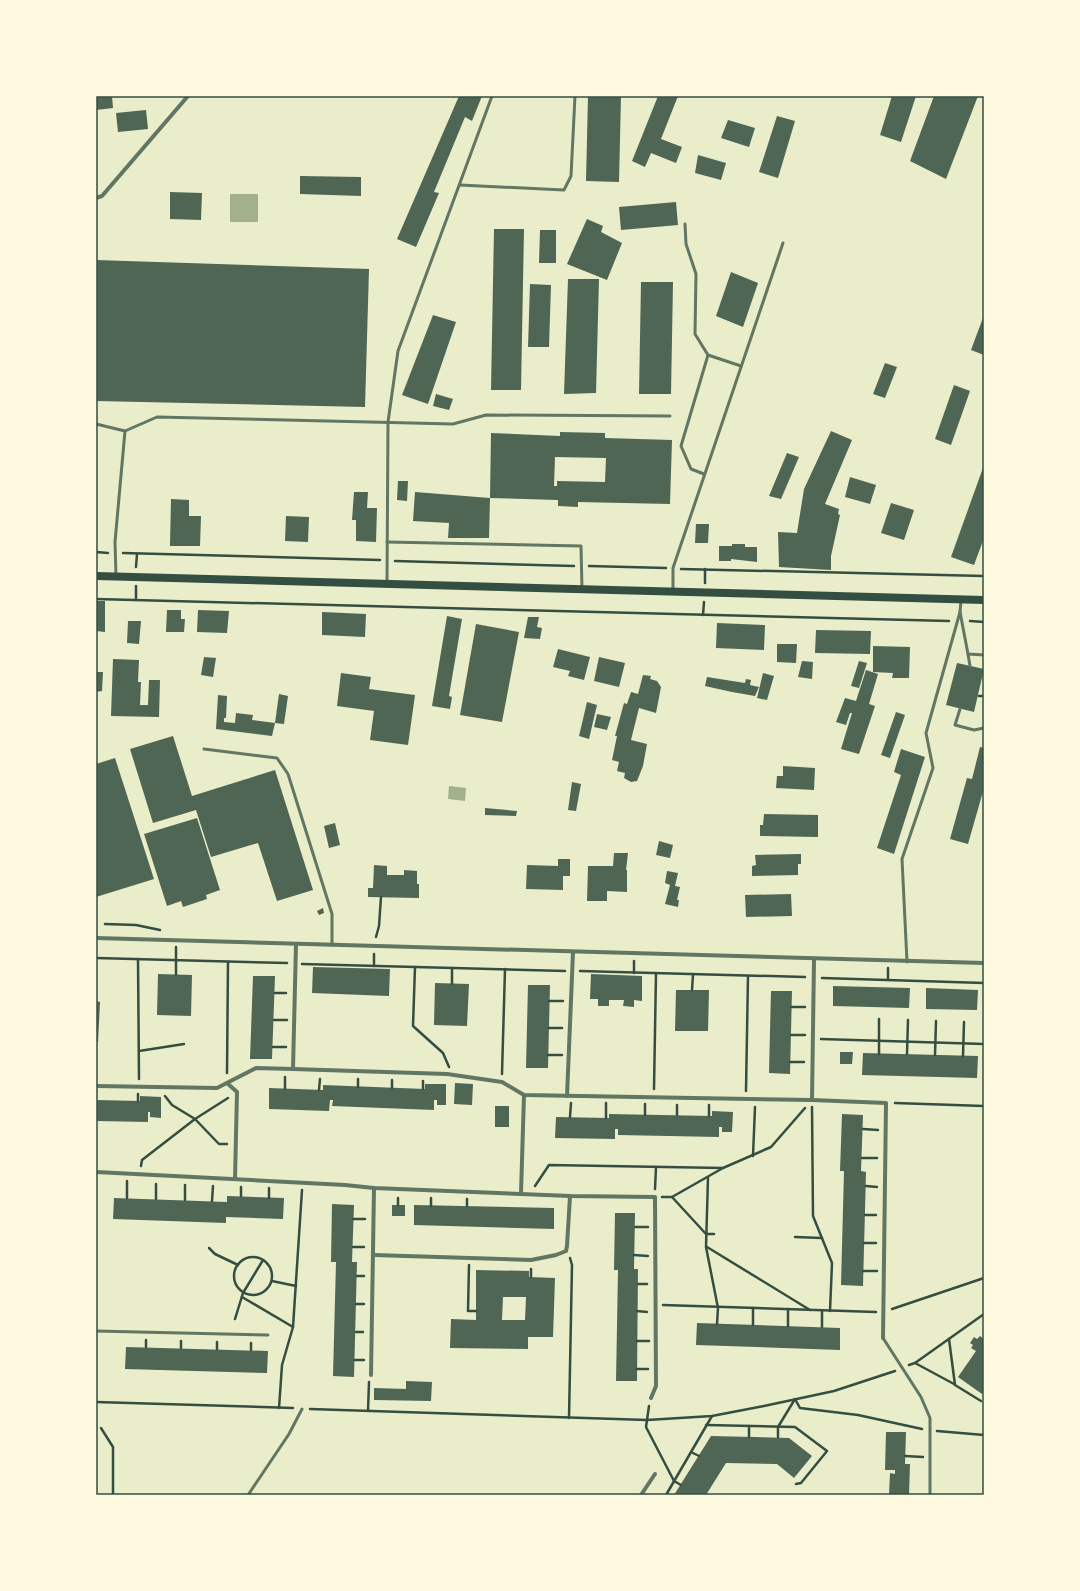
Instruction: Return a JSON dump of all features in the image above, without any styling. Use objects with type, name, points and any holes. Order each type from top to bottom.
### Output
[{"type":"main road","points":[[96,576],[984,600]]},
{"type":"street","points":[[96,198],[102,196],[188,96]]},
{"type":"street","points":[[96,938],[984,964]]},
{"type":"street","points":[[292,1068],[296,944]]},
{"type":"street","points":[[569,1096],[573,952]]},
{"type":"street","points":[[812,1100],[814,960]]},
{"type":"street","points":[[96,1086],[217,1088],[256,1068],[292,1068],[453,1074],[502,1082],[524,1095],[886,1102],[883,1338]]},
{"type":"street","points":[[227,1083],[237,1092],[235,1179]]},
{"type":"street","points":[[521,1193],[524,1095]]},
{"type":"street","points":[[96,1172],[374,1188],[570,1196],[655,1197],[654,1304],[656,1386],[651,1398]]},
{"type":"street","points":[[371,1375],[374,1188]]},
{"type":"street","points":[[374,1255],[531,1260],[556,1255],[566,1251],[570,1196]]},
{"type":"street","points":[[641,1495],[655,1474]]},
{"type":"lane","points":[[387,583],[388,422],[398,351],[492,96]]},
{"type":"lane","points":[[460,185],[564,190],[571,176],[576,96]]},
{"type":"lane","points":[[685,224],[686,244],[696,274],[695,334],[708,355],[741,366]]},
{"type":"lane","points":[[672,591],[672,568],[783,243]]},
{"type":"lane","points":[[704,474],[691,469],[681,446],[708,355]]},
{"type":"lane","points":[[96,424],[125,431],[157,417],[453,424],[486,415],[670,416]]},
{"type":"lane","points":[[116,576],[115,553],[125,431]]},
{"type":"lane","points":[[388,542],[581,546],[582,589]]},
{"type":"lane","points":[[907,962],[902,859],[933,768],[926,733],[960,612],[961,599]]},
{"type":"lane","points":[[960,612],[963,621],[970,666]]},
{"type":"lane","points":[[968,654],[984,655]]},
{"type":"lane","points":[[960,709],[955,725],[974,730],[984,728]]},
{"type":"lane","points":[[204,749],[277,758],[288,774],[332,914],[332,945]]},
{"type":"lane","points":[[96,1331],[268,1335]]},
{"type":"lane","points":[[883,1338],[924,1404],[930,1418],[930,1495]]},
{"type":"lane","points":[[248,1495],[289,1434],[302,1409]]},
{"type":"path","points":[[96,552],[984,576]]},
{"type":"path","points":[[96,598],[957,621]]},
{"type":"path","points":[[963,621],[984,622]]},
{"type":"path","points":[[979,696],[984,696]]},
{"type":"path","points":[[374,966],[374,946],[379,926],[381,897]]},
{"type":"path","points":[[96,958],[984,982]]},
{"type":"path","points":[[138,959],[138,1101]]},
{"type":"path","points":[[227,1083],[228,962]]},
{"type":"path","points":[[415,967],[413,1026],[442,1053],[453,1074]]},
{"type":"path","points":[[452,968],[452,984]]},
{"type":"path","points":[[502,1082],[505,969]]},
{"type":"path","points":[[654,1098],[656,973]]},
{"type":"path","points":[[692,990],[693,975]]},
{"type":"path","points":[[746,1100],[748,976]]},
{"type":"path","points":[[550,1001],[571,1001]]},
{"type":"path","points":[[791,1007],[813,1007]]},
{"type":"path","points":[[879,1019],[879,1054]]},
{"type":"path","points":[[907,1054],[908,1020]]},
{"type":"path","points":[[935,1055],[936,1021]]},
{"type":"path","points":[[963,1056],[964,1022]]},
{"type":"path","points":[[549,1028],[570,1028]]},
{"type":"path","points":[[791,1034],[813,1037],[907,1042],[984,1044]]},
{"type":"path","points":[[139,1051],[184,1044]]},
{"type":"path","points":[[273,1047],[293,1047]]},
{"type":"path","points":[[790,1062],[813,1062]]},
{"type":"path","points":[[158,1088],[172,1105],[195,1119],[219,1144],[236,1144]]},
{"type":"path","points":[[141,1174],[142,1160],[195,1119],[237,1092]]},
{"type":"path","points":[[569,1096],[570,1117]]},
{"type":"path","points":[[606,1097],[606,1118]]},
{"type":"path","points":[[753,1157],[756,1100]]},
{"type":"path","points":[[656,1167],[655,1197],[672,1197],[723,1168],[753,1157],[772,1147],[812,1100]]},
{"type":"path","points":[[812,1100],[813,1216],[832,1263],[830,1311]]},
{"type":"path","points":[[886,1102],[984,1106]]},
{"type":"path","points":[[863,1129],[886,1130]]},
{"type":"path","points":[[862,1158],[885,1158]]},
{"type":"path","points":[[536,1194],[535,1186],[550,1164],[723,1168]]},
{"type":"path","points":[[127,1174],[127,1198]]},
{"type":"path","points":[[156,1175],[156,1199]]},
{"type":"path","points":[[185,1176],[185,1200]]},
{"type":"path","points":[[708,1177],[706,1247],[718,1308],[717,1324]]},
{"type":"path","points":[[212,1201],[213,1178]]},
{"type":"path","points":[[279,1408],[282,1365],[293,1327],[303,1183]]},
{"type":"path","points":[[672,1197],[706,1234],[714,1234]]},
{"type":"path","points":[[635,1228],[655,1228]]},
{"type":"path","points":[[795,1237],[822,1238]]},
{"type":"path","points":[[567,1246],[572,1265],[569,1418]]},
{"type":"path","points":[[706,1247],[810,1310]]},
{"type":"path","points":[[209,1248],[215,1254],[238,1265]]},
{"type":"path","points":[[634,1255],[655,1256]]},
{"type":"path","points":[[254,1257],[263,1260],[270,1266],[272,1281],[267,1290],[261,1293],[249,1295],[243,1293],[235,1283],[235,1270],[238,1265],[248,1258],[254,1257]]},
{"type":"path","points":[[469,1259],[468,1311],[476,1311]]},
{"type":"path","points":[[235,1319],[243,1293],[263,1260]]},
{"type":"path","points":[[531,1271],[531,1277]]},
{"type":"path","points":[[863,1271],[884,1271]]},
{"type":"path","points":[[654,1304],[718,1308],[883,1312],[984,1278]]},
{"type":"path","points":[[272,1281],[296,1286]]},
{"type":"path","points":[[242,1297],[293,1327]]},
{"type":"path","points":[[753,1308],[753,1325]]},
{"type":"path","points":[[788,1309],[788,1326]]},
{"type":"path","points":[[822,1310],[822,1327]]},
{"type":"path","points":[[96,1402],[647,1420],[712,1416],[834,1390],[902,1368],[915,1363],[984,1314]]},
{"type":"path","points":[[949,1339],[955,1384]]},
{"type":"path","points":[[915,1363],[955,1384],[981,1401]]},
{"type":"path","points":[[368,1411],[371,1375]]},
{"type":"path","points":[[651,1398],[646,1427],[674,1482],[681,1485]]},
{"type":"path","points":[[778,1437],[778,1427],[794,1399]]},
{"type":"path","points":[[794,1399],[800,1408],[858,1415],[931,1431],[984,1434]]},
{"type":"path","points":[[666,1495],[712,1416]]},
{"type":"path","points":[[706,1425],[795,1427],[827,1451],[801,1483],[796,1484]]},
{"type":"path","points":[[749,1426],[749,1437]]},
{"type":"path","points":[[101,1428],[113,1447],[113,1495]]},
{"type":"path","points":[[691,1452],[699,1456]]},
{"type":"path","points":[[905,1456],[931,1457]]},
{"type":"shaded area","points":[[230,194],[258,194],[258,222],[230,222]]},
{"type":"shaded area","points":[[449,786],[466,788],[465,801],[448,799]]},
{"type":"building","points":[[96,96],[112,96],[113,108],[96,110]]},
{"type":"building","points":[[459,96],[482,96],[472,121],[465,117],[434,192],[439,193],[416,247],[397,239]]},
{"type":"building","points":[[588,96],[621,96],[619,182],[586,181]]},
{"type":"building","points":[[658,96],[678,96],[661,139],[682,147],[676,163],[651,153],[645,167],[632,161]]},
{"type":"building","points":[[892,96],[916,96],[901,142],[880,135]]},
{"type":"building","points":[[934,96],[978,96],[946,179],[910,161]]},
{"type":"building","points":[[146,110],[148,129],[118,132],[116,113]]},
{"type":"building","points":[[777,116],[795,121],[778,178],[759,172]]},
{"type":"building","points":[[728,120],[755,128],[749,147],[721,138]]},
{"type":"building","points":[[698,155],[726,163],[721,180],[695,173]]},
{"type":"building","points":[[300,176],[361,177],[361,196],[300,194]]},
{"type":"building","points":[[170,192],[202,193],[201,220],[170,219]]},
{"type":"building","points":[[676,202],[678,225],[621,230],[619,207]]},
{"type":"building","points":[[587,219],[603,226],[601,232],[622,243],[607,280],[567,264]]},
{"type":"building","points":[[494,229],[524,229],[521,390],[491,390]]},
{"type":"building","points":[[540,230],[556,230],[556,263],[539,263]]},
{"type":"building","points":[[96,260],[369,269],[365,407],[96,401]]},
{"type":"building","points":[[731,272],[758,283],[743,327],[716,316]]},
{"type":"building","points":[[568,279],[599,279],[596,393],[564,394]]},
{"type":"building","points":[[641,282],[673,282],[671,394],[639,394]]},
{"type":"building","points":[[530,284],[551,285],[549,347],[528,347]]},
{"type":"building","points":[[433,315],[456,322],[428,404],[402,395]]},
{"type":"building","points":[[984,315],[984,355],[971,350]]},
{"type":"building","points":[[885,363],[897,367],[885,398],[873,394]]},
{"type":"building","points":[[954,385],[970,391],[951,445],[935,439]]},
{"type":"building","points":[[436,394],[453,399],[449,410],[433,406]]},
{"type":"building","points":[[831,431],[852,440],[825,504],[839,509],[838,514],[840,515],[831,556],[831,570],[779,567],[778,532],[797,533],[804,489]]},
{"type":"building","points":[[560,432],[605,433],[605,438],[672,440],[670,504],[578,502],[578,507],[558,506],[558,500],[490,498],[491,433],[560,436]],"holes":[[[555,457],[606,458],[605,482],[557,481],[557,486],[554,486]]]},
{"type":"building","points":[[787,453],[799,457],[781,499],[769,496]]},
{"type":"building","points":[[984,465],[984,538],[974,565],[951,557]]},
{"type":"building","points":[[850,477],[876,485],[870,504],[845,497]]},
{"type":"building","points":[[398,481],[408,481],[407,501],[397,500]]},
{"type":"building","points":[[354,492],[368,492],[367,508],[377,508],[376,542],[356,541],[356,520],[352,520]]},
{"type":"building","points":[[415,492],[490,498],[489,538],[448,538],[449,523],[413,521]]},
{"type":"building","points":[[171,499],[189,500],[189,516],[201,516],[200,546],[170,546]]},
{"type":"building","points":[[891,503],[914,510],[904,540],[881,533]]},
{"type":"building","points":[[286,516],[309,517],[308,542],[285,541]]},
{"type":"building","points":[[696,524],[709,524],[708,543],[695,543]]},
{"type":"building","points":[[732,544],[745,544],[745,547],[757,547],[757,562],[731,559],[731,561],[719,561],[719,546],[732,546]]},
{"type":"building","points":[[96,601],[105,601],[105,632],[96,631]]},
{"type":"building","points":[[167,610],[181,610],[181,619],[185,619],[184,632],[166,632]]},
{"type":"building","points":[[198,610],[229,611],[227,633],[197,632]]},
{"type":"building","points":[[322,612],[366,614],[365,637],[322,635]]},
{"type":"building","points":[[447,616],[462,619],[449,696],[452,697],[450,709],[432,706]]},
{"type":"building","points":[[528,617],[539,617],[537,627],[542,628],[540,639],[524,638]]},
{"type":"building","points":[[128,621],[141,621],[139,644],[127,643]]},
{"type":"building","points":[[717,623],[765,625],[764,650],[716,648]]},
{"type":"building","points":[[476,624],[519,632],[502,722],[460,715]]},
{"type":"building","points":[[816,630],[871,631],[870,654],[815,653]]},
{"type":"building","points":[[777,644],[797,644],[796,663],[777,662]]},
{"type":"building","points":[[873,646],[910,647],[909,678],[892,678],[893,673],[873,672]]},
{"type":"building","points":[[558,649],[590,657],[584,680],[568,676],[570,671],[553,667]]},
{"type":"building","points":[[204,657],[216,658],[213,677],[201,675]]},
{"type":"building","points":[[599,657],[625,663],[619,687],[594,681]]},
{"type":"building","points":[[113,659],[139,660],[138,682],[141,682],[140,705],[148,705],[149,680],[160,680],[159,717],[111,716]]},
{"type":"building","points":[[802,661],[813,662],[812,679],[798,677]]},
{"type":"building","points":[[859,661],[867,663],[859,688],[851,686]]},
{"type":"building","points":[[957,663],[984,669],[974,712],[946,705]]},
{"type":"building","points":[[866,670],[878,674],[869,704],[875,706],[859,754],[841,749],[852,713],[850,713],[846,725],[836,722],[845,698],[856,701]]},
{"type":"building","points":[[96,672],[103,672],[102,691],[96,692]]},
{"type":"building","points":[[341,673],[371,677],[369,689],[415,695],[408,745],[370,740],[374,711],[337,706]]},
{"type":"building","points":[[763,673],[774,676],[767,700],[757,698]]},
{"type":"building","points":[[643,675],[651,676],[650,679],[657,681],[661,687],[656,713],[639,708],[631,740],[647,744],[643,766],[637,781],[631,782],[624,778],[625,773],[617,771],[619,762],[612,760],[617,736],[615,736],[624,703],[627,704],[631,692],[638,694]]},
{"type":"building","points":[[707,677],[745,683],[746,679],[751,680],[750,685],[759,687],[755,696],[732,692],[705,686]]},
{"type":"building","points":[[279,694],[288,696],[284,724],[275,723]]},
{"type":"building","points":[[218,695],[227,696],[226,718],[224,718],[224,722],[235,723],[236,713],[253,715],[252,720],[275,723],[272,736],[216,729]]},
{"type":"building","points":[[587,702],[597,705],[589,739],[579,736]]},
{"type":"building","points":[[896,712],[905,715],[890,758],[881,755]]},
{"type":"building","points":[[597,714],[611,717],[607,730],[594,727]]},
{"type":"building","points":[[173,736],[192,796],[275,770],[313,890],[277,901],[258,843],[211,857],[196,810],[153,823],[130,749]]},
{"type":"building","points":[[980,747],[984,748],[984,788],[968,844],[950,839],[967,778],[972,779]]},
{"type":"building","points":[[901,749],[925,757],[894,854],[877,848],[901,775],[894,772]]},
{"type":"building","points":[[115,758],[154,879],[96,897],[96,764]]},
{"type":"building","points":[[783,766],[815,768],[814,790],[776,788],[777,776],[783,776]]},
{"type":"building","points":[[572,782],[581,784],[576,811],[568,810]]},
{"type":"building","points":[[485,808],[517,811],[516,816],[485,815]]},
{"type":"building","points":[[764,814],[818,815],[818,837],[760,836],[760,825],[763,825]]},
{"type":"building","points":[[197,818],[220,890],[206,895],[207,899],[183,907],[181,901],[167,906],[144,834]]},
{"type":"building","points":[[335,823],[340,845],[329,848],[324,826]]},
{"type":"building","points":[[659,841],[673,845],[670,858],[656,855]]},
{"type":"building","points":[[614,853],[628,853],[626,870],[627,892],[607,891],[607,901],[587,901],[588,866],[613,866]]},
{"type":"building","points":[[801,854],[801,864],[798,864],[798,875],[752,876],[752,866],[756,865],[755,855]]},
{"type":"building","points":[[558,859],[570,859],[570,876],[563,876],[563,890],[526,889],[527,865],[558,866]]},
{"type":"building","points":[[374,865],[387,866],[387,875],[404,875],[404,870],[417,871],[419,898],[368,897],[368,888],[373,888]]},
{"type":"building","points":[[667,871],[678,873],[675,886],[680,887],[677,900],[679,900],[678,907],[665,904],[670,885],[665,883]]},
{"type":"building","points":[[791,894],[792,916],[746,917],[745,895]]},
{"type":"building","points":[[323,908],[324,913],[319,915],[317,911]]},
{"type":"building","points":[[313,967],[390,969],[389,996],[312,993]]},
{"type":"building","points":[[158,974],[192,975],[191,1016],[157,1015]]},
{"type":"building","points":[[591,974],[642,976],[642,1001],[634,1000],[634,1007],[623,1006],[624,1000],[609,1000],[609,1006],[598,1006],[598,999],[590,999]]},
{"type":"building","points":[[253,976],[275,976],[272,1059],[250,1059]]},
{"type":"building","points":[[435,983],[469,984],[467,1026],[434,1025]]},
{"type":"building","points":[[528,985],[550,985],[548,1068],[526,1068]]},
{"type":"building","points":[[833,986],[910,988],[909,1008],[833,1006]]},
{"type":"building","points":[[926,988],[978,990],[977,1010],[926,1009]]},
{"type":"building","points":[[676,990],[709,990],[708,1031],[675,1031]]},
{"type":"building","points":[[771,991],[792,991],[790,1074],[769,1073]]},
{"type":"building","points":[[96,1001],[100,1002],[98,1042],[96,1042]]},
{"type":"building","points":[[840,1052],[853,1052],[852,1064],[840,1064]]},
{"type":"building","points":[[863,1053],[978,1056],[977,1078],[862,1075]]},
{"type":"building","points":[[455,1083],[473,1084],[472,1105],[454,1104]]},
{"type":"building","points":[[425,1084],[446,1084],[446,1105],[437,1105],[437,1100],[434,1100],[434,1110],[332,1106],[333,1100],[330,1100],[329,1111],[269,1109],[269,1088],[323,1090],[323,1085],[425,1089]]},
{"type":"building","points":[[140,1096],[161,1097],[161,1118],[150,1117],[150,1112],[148,1112],[148,1122],[96,1121],[96,1100],[140,1101]]},
{"type":"building","points":[[495,1106],[509,1106],[509,1127],[495,1127]]},
{"type":"building","points":[[712,1111],[733,1112],[732,1132],[722,1132],[722,1127],[719,1127],[719,1137],[618,1135],[618,1129],[615,1129],[615,1139],[555,1138],[556,1117],[609,1118],[609,1114],[712,1116]]},
{"type":"building","points":[[842,1114],[863,1115],[861,1171],[866,1172],[863,1286],[841,1285],[844,1171],[840,1171]]},
{"type":"building","points":[[227,1196],[284,1198],[283,1219],[226,1217],[226,1223],[113,1219],[114,1198],[227,1202]]},
{"type":"building","points":[[332,1204],[354,1205],[352,1262],[357,1262],[354,1377],[333,1376],[336,1262],[331,1262]]},
{"type":"building","points":[[392,1205],[405,1205],[405,1216],[392,1216]]},
{"type":"building","points":[[414,1205],[554,1208],[554,1229],[414,1225]]},
{"type":"building","points":[[615,1213],[635,1213],[634,1269],[638,1269],[637,1381],[616,1381],[618,1270],[614,1270]]},
{"type":"building","points":[[476,1270],[529,1271],[529,1277],[555,1278],[553,1337],[528,1337],[528,1349],[450,1348],[451,1319],[476,1320]],"holes":[[[503,1297],[526,1297],[525,1320],[502,1320]]]},
{"type":"building","points":[[697,1323],[840,1328],[840,1350],[696,1345]]},
{"type":"building","points":[[980,1336],[984,1339],[984,1391],[982,1394],[958,1377],[976,1351],[971,1348],[973,1345],[970,1343],[974,1337],[977,1339]]},
{"type":"building","points":[[126,1347],[268,1351],[267,1373],[125,1369]]},
{"type":"building","points":[[406,1381],[432,1382],[431,1401],[374,1400],[374,1388],[406,1389]]},
{"type":"building","points":[[886,1432],[906,1432],[905,1464],[910,1464],[909,1495],[889,1495],[890,1473],[895,1474],[895,1470],[885,1470]]},
{"type":"building","points":[[711,1436],[789,1438],[812,1456],[794,1478],[777,1464],[726,1463],[706,1495],[674,1495]]}]
